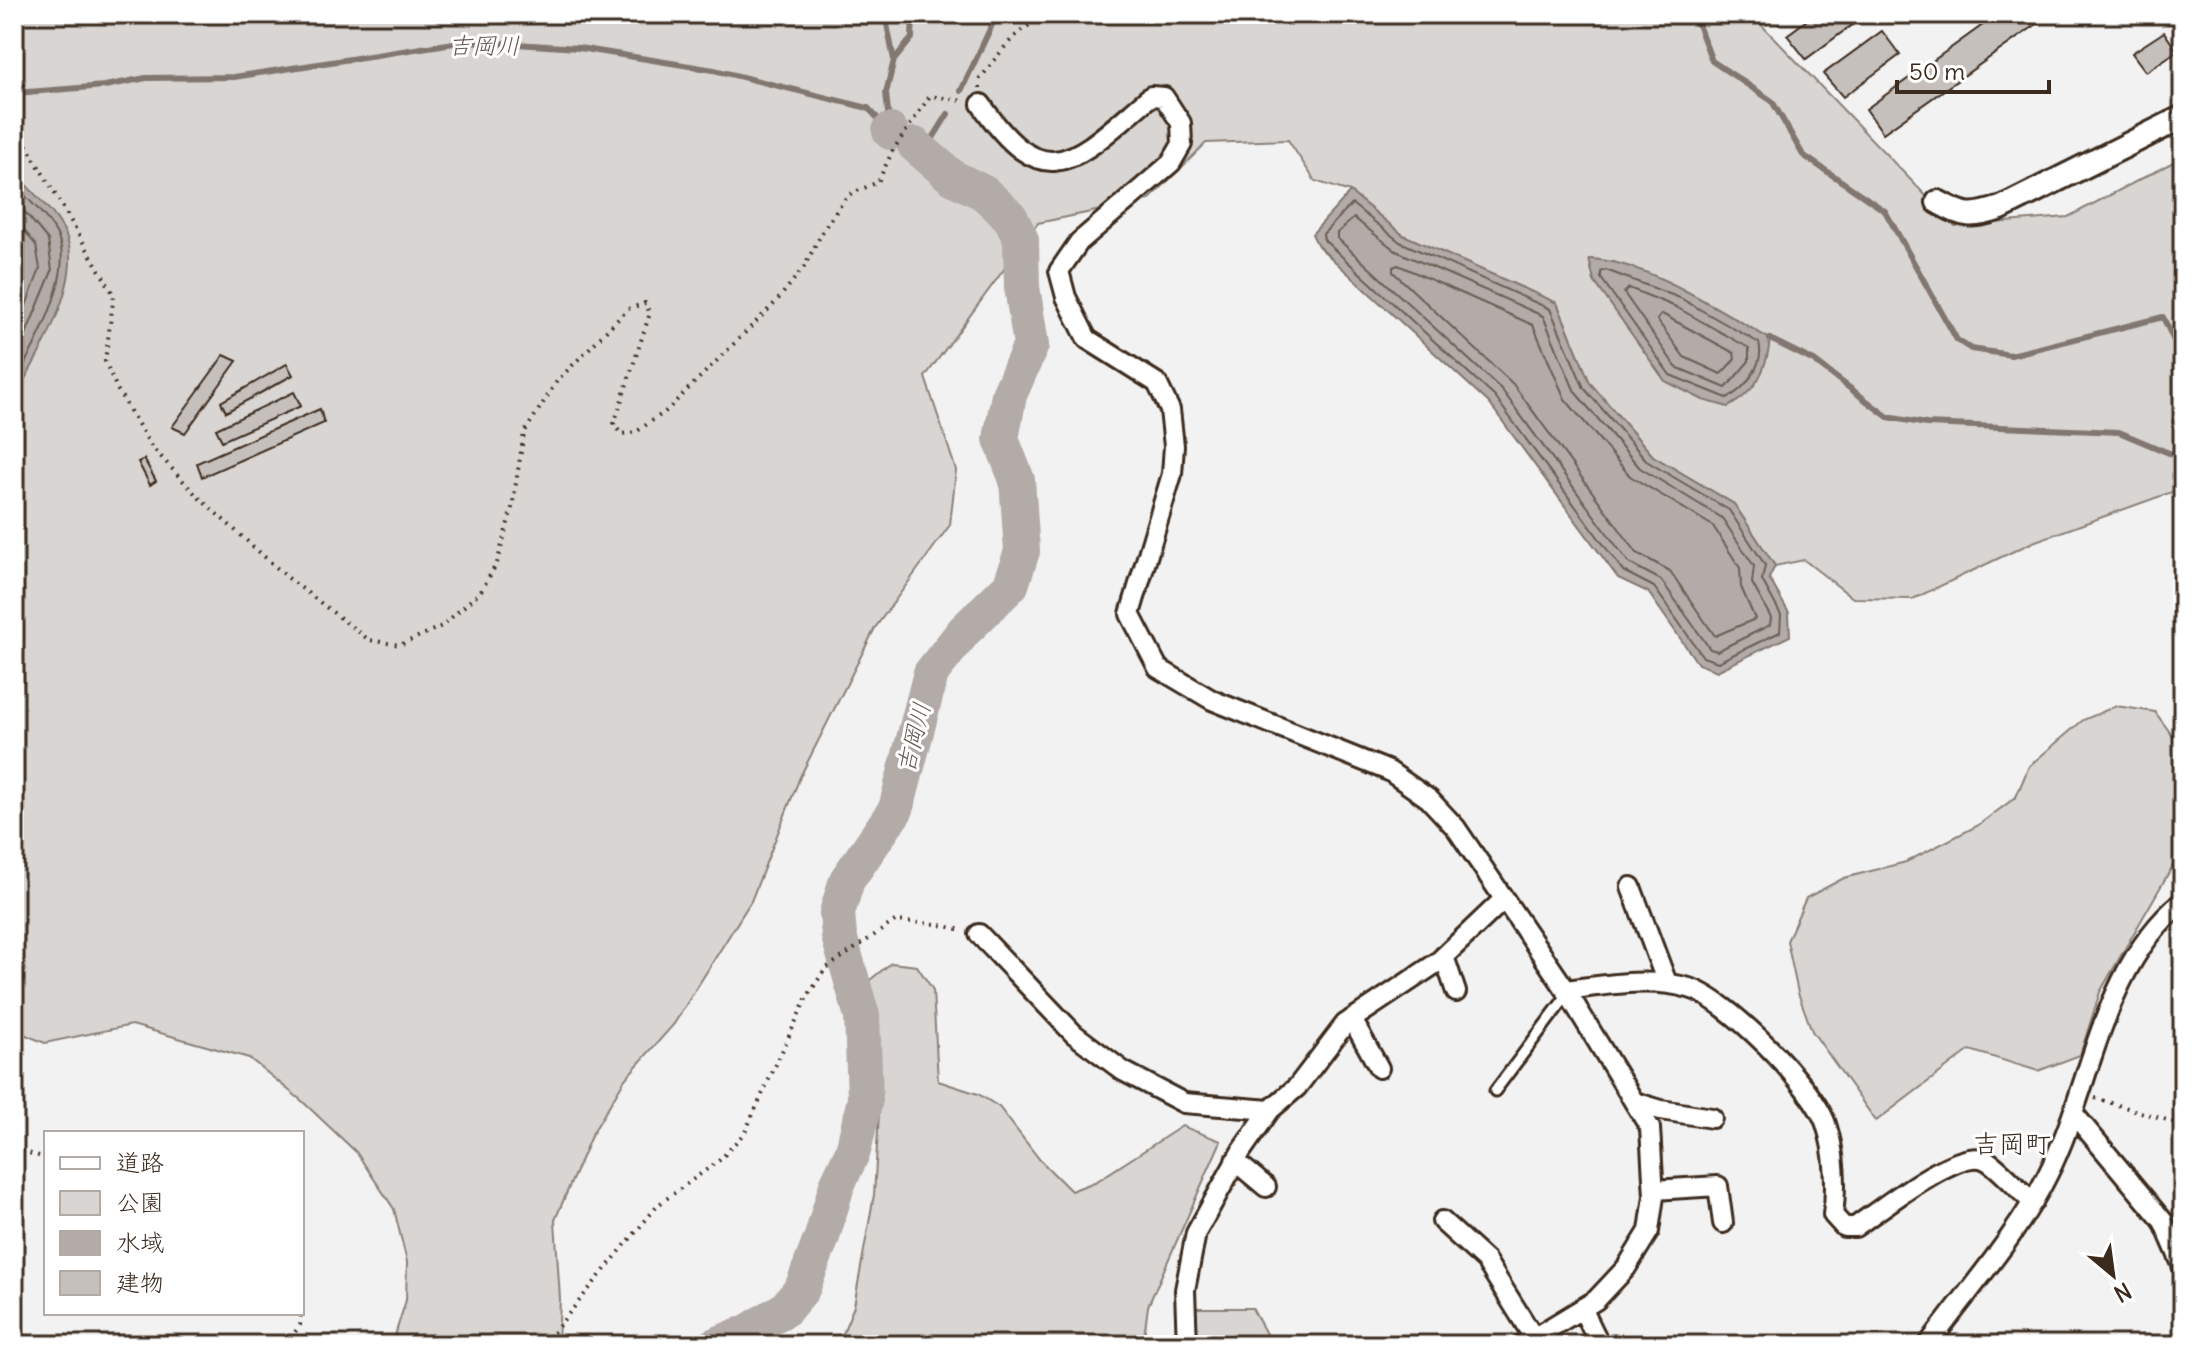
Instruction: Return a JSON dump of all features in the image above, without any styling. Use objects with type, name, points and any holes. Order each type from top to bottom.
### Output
[{"type":"street","points":[[981,104],[1000,132],[1023,155],[1040,162],[1074,158],[1151,96],[1164,97],[1181,123],[1182,144],[1171,163],[1079,242],[1059,271],[1066,297],[1087,339],[1157,383],[1170,410],[1174,446],[1172,474],[1130,614],[1158,668],[1212,700],[1399,778],[1429,799],[1456,828],[1567,992],[1650,1128],[1654,1190],[1649,1231],[1626,1268],[1596,1300],[1528,1341],[1486,1261],[1442,1221]]},
{"type":"street","points":[[1938,202],[1960,214],[1976,217],[2001,208],[2183,117]]},
{"type":"street","points":[[1631,887],[1667,983]]},
{"type":"street","points":[[1187,1345],[1185,1290],[1196,1233],[1235,1161],[1270,1110],[1297,1087],[1352,1019],[1444,956],[1503,900]]},
{"type":"street","points":[[1928,1345],[2033,1202],[2073,1113],[2127,968],[2159,920],[2183,901]]},
{"type":"street","points":[[979,934],[1074,1034],[1123,1071],[1184,1103],[1270,1110]]},
{"type":"street","points":[[1444,956],[1456,992]]},
{"type":"street","points":[[1567,992],[1667,983],[1713,997],[1803,1084],[1826,1124],[1836,1193],[1833,1215],[1844,1227],[1855,1227],[1946,1166],[1976,1156],[1989,1161],[2033,1202]]},
{"type":"street","points":[[1352,1019],[1379,1068]]},
{"type":"street","points":[[1634,1102],[1661,1110],[1712,1118]]},
{"type":"street","points":[[2073,1113],[2163,1221],[2183,1267]]},
{"type":"street","points":[[1235,1161],[1266,1187]]},
{"type":"street","points":[[1654,1190],[1718,1186],[1723,1223]]},
{"type":"street","points":[[1582,1308],[1600,1345]]},
{"type":"lane","points":[[1495,1091],[1567,992]]},
{"type":"path","points":[[14,32],[26,14]]},
{"type":"path","points":[[14,124],[114,295],[105,361],[117,389],[151,446],[197,496],[287,577],[369,640],[400,645],[442,626],[481,591],[497,563],[512,508],[524,433],[557,381],[628,309],[645,303],[650,313],[614,424],[621,434],[636,432],[666,411],[776,302],[804,267],[825,227],[848,195],[878,182],[893,150],[930,96],[981,104],[980,79],[1015,32],[1036,19],[1057,14]]},
{"type":"path","points":[[543,1345],[658,1205],[721,1159],[745,1132],[806,999],[825,969],[895,921],[936,924],[979,934]]},
{"type":"path","points":[[2078,1093],[2183,1125]]},
{"type":"path","points":[[14,1149],[44,1157]]},
{"type":"path","points":[[286,1345],[300,1325],[301,1315]]},
{"type":"green space","points":[[14,14],[1751,14],[1955,226],[2068,217],[2183,157],[2183,488],[2033,542],[1913,599],[1853,598],[1804,560],[1775,566],[1734,504],[1653,456],[1590,383],[1557,303],[1403,235],[1350,192],[1315,181],[1288,140],[1206,143],[1149,200],[1038,223],[925,377],[956,470],[950,525],[875,628],[800,777],[751,901],[674,1024],[625,1079],[591,1136],[555,1220],[560,1299],[558,1345],[392,1345],[406,1300],[407,1262],[394,1209],[356,1152],[302,1101],[249,1058],[132,1025],[45,1043],[14,1030]]},
{"type":"green space","points":[[2116,706],[2155,712],[2183,750],[2183,848],[2100,992],[2080,1055],[2038,1071],[1970,1050],[1876,1121],[1812,1031],[1798,993],[1787,941],[1806,898],[1844,878],[1906,862],[1977,826],[2016,797],[2029,766],[2083,720]]},
{"type":"green space","points":[[891,963],[917,966],[933,990],[938,1081],[978,1094],[999,1107],[1040,1160],[1071,1191],[1097,1181],[1182,1126],[1221,1141],[1148,1306],[1143,1345],[838,1345],[854,1306],[874,1195],[880,1097],[865,1033],[870,980]]},
{"type":"green space","points":[[1196,1308],[1252,1308],[1272,1345],[1196,1345]]},
{"type":"water","points":[[14,171],[55,217],[65,233],[70,251],[69,272],[56,318],[14,397]]},
{"type":"water","points":[[1350,192],[1403,235],[1557,303],[1590,383],[1653,456],[1734,504],[1775,566],[1769,578],[1789,613],[1790,636],[1717,671],[1698,664],[1648,592],[1618,578],[1489,403],[1318,246],[1312,234]]},
{"type":"water","points":[[1589,259],[1635,268],[1659,278],[1770,339],[1763,370],[1753,387],[1728,407],[1703,400],[1665,381],[1594,281]]},
{"type":"building","points":[[1815,14],[1867,14],[1806,59],[1787,35]]},
{"type":"building","points":[[1998,14],[2051,14],[1883,133],[1866,109]]},
{"type":"building","points":[[1882,31],[1900,55],[1843,97],[1823,74]]},
{"type":"building","points":[[2164,32],[2177,51],[2146,72],[2132,53]]},
{"type":"building","points":[[224,355],[237,361],[185,433],[172,427]]},
{"type":"building","points":[[287,364],[293,375],[226,412],[221,402]]},
{"type":"building","points":[[294,392],[301,406],[222,441],[216,429]]},
{"type":"building","points":[[320,409],[324,423],[202,477],[197,463]]},
{"type":"building","points":[[144,459],[156,481],[150,485],[138,462]]},
{"type":"waterway","points":[[885,14],[894,60],[886,93],[890,131]]},
{"type":"waterway","points":[[894,60],[912,38],[913,14]]},
{"type":"waterway","points":[[961,91],[997,14]]},
{"type":"waterway","points":[[1694,14],[1712,61],[1772,101],[1803,155],[1885,211],[1957,340],[1971,349],[2011,355],[2163,317],[2183,360]]},
{"type":"waterway","name":"吉岡川","points":[[15,93],[105,86],[146,78],[234,77],[467,41],[579,48],[714,70],[868,108],[890,131]]},
{"type":"waterway","points":[[925,151],[948,114]]},
{"type":"waterway","name":"吉岡川","points":[[716,1345],[748,1332],[785,1309],[802,1289],[837,1185],[853,1151],[865,1099],[862,1016],[839,936],[837,913],[847,880],[896,809],[931,673],[964,631],[1011,585],[1022,551],[1017,480],[1001,439],[1009,395],[1031,345],[1022,287],[1021,240],[1010,217],[984,193],[952,177],[915,145]]},
{"type":"waterway","points":[[1770,339],[1814,361],[1888,417],[1926,424],[2119,432],[2169,453],[2183,455]]},
{"type":"district","name":"吉岡町","points":[[2012,1144]]}]
